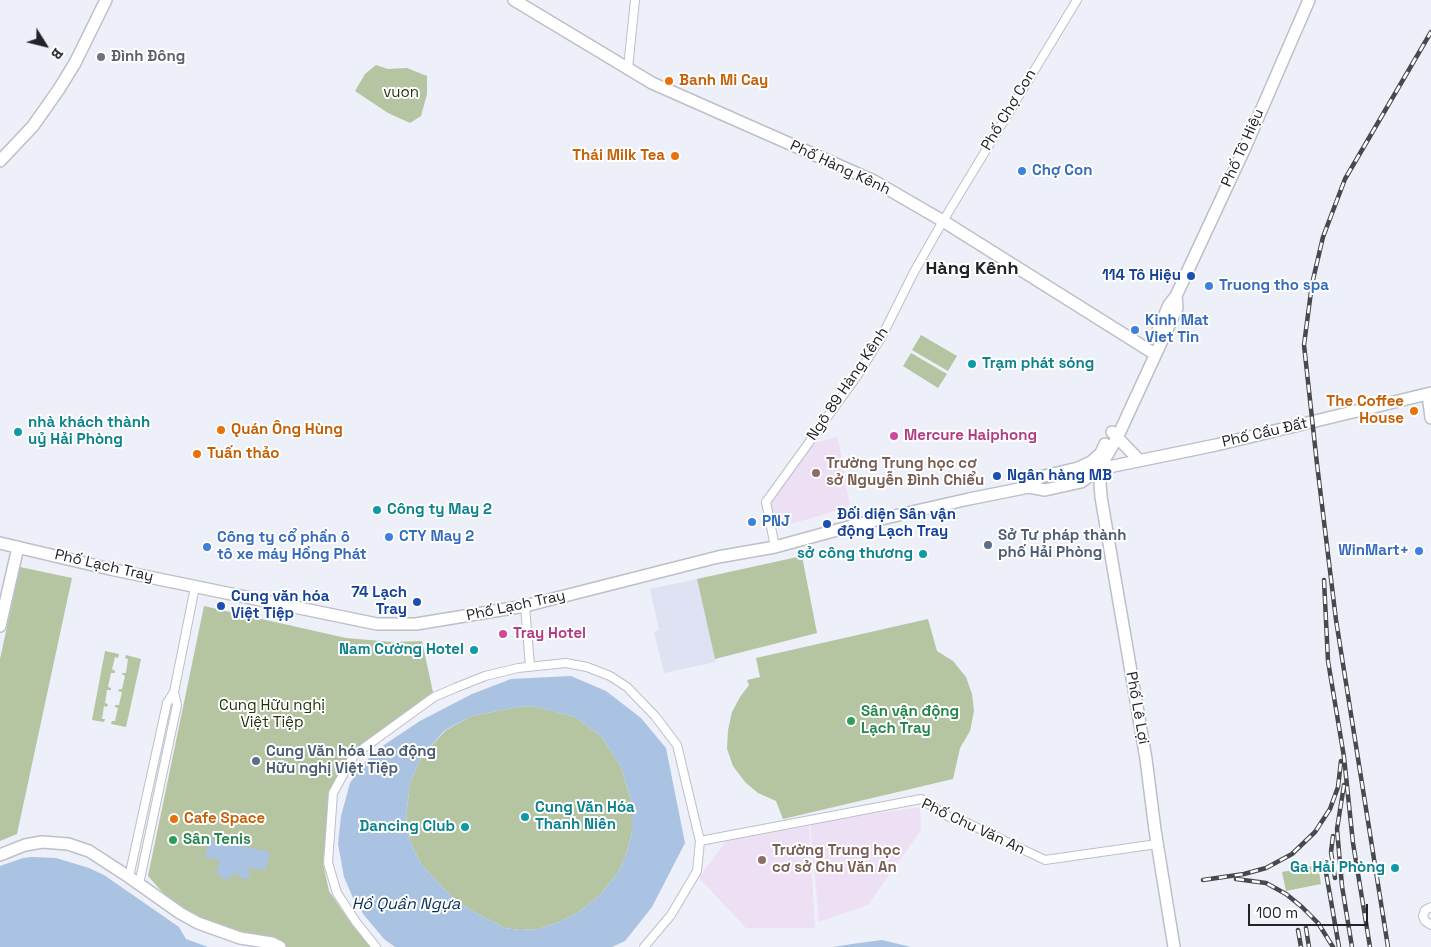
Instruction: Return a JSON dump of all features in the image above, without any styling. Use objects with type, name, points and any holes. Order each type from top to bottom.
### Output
[{"type":"main road","points":[[0,161],[33,126],[75,64],[106,0]]},
{"type":"main road","name":"Phố Hàng Kênh","points":[[514,0],[652,83],[874,181],[943,221],[1152,352]]},
{"type":"main road","name":"Phố Tô Hiệu","points":[[1099,469],[1152,352],[1169,305],[1176,296],[1244,150],[1309,0]]},
{"type":"main road","points":[[1430,392],[1431,418]]},
{"type":"main road","name":"Phố Cầu Đất","points":[[1099,469],[1258,436],[1430,392]]},
{"type":"main road","points":[[1114,434],[1139,460]]},
{"type":"main road","name":"Phố Tô Hiệu","points":[[1078,468],[1092,462],[1101,453],[1114,434]]},
{"type":"main road","name":"Phố Lạch Tray","points":[[1028,487],[1040,477],[1078,468],[1099,469]]},
{"type":"main road","name":"Phố Lạch Tray","points":[[0,545],[18,546],[110,569],[377,624],[416,624],[525,606],[718,557],[775,547],[866,522],[1028,487],[1045,490],[1076,483],[1099,469]]},
{"type":"main road","name":"Phố Lê Lợi","points":[[1099,469],[1101,497],[1146,759],[1157,844],[1174,947]]},
{"type":"main road","points":[[0,626],[18,546]]},
{"type":"main road","points":[[0,855],[25,845],[42,842],[68,844],[89,851],[180,913],[198,923],[240,938],[280,947]]},
{"type":"street","points":[[628,68],[635,0]]},
{"type":"street","name":"Phố Chợ Con","points":[[943,221],[1077,0]]},
{"type":"street","name":"Ngõ 89 Hàng Kênh","points":[[775,547],[766,502],[857,376],[882,336],[914,272],[943,221]]},
{"type":"street","points":[[134,880],[156,802],[177,705],[174,692],[195,586]]},
{"type":"street","points":[[525,606],[530,666]]},
{"type":"street","points":[[376,947],[356,922],[337,893],[328,863],[334,793],[354,755],[434,698],[484,676],[530,666],[566,663],[587,666],[627,686],[655,716],[678,745],[700,841],[696,871],[670,915],[644,947]]},
{"type":"street","points":[[134,880],[146,800],[166,703],[174,692]]},
{"type":"street","points":[[155,758],[165,761]]},
{"type":"street","name":"Phố Chu Văn An","points":[[700,841],[921,799],[950,817],[965,822],[1044,860],[1157,844]]},
{"type":"street","points":[[146,800],[156,802]]},
{"type":"street","points":[[1431,907],[1425,910],[1423,916],[1425,922],[1431,925]]},
{"type":"shaded area","name":"Trường Trung học cơ sở Nguyễn Đình Chiểu","points":[[838,437],[850,507],[776,528],[768,501],[809,444]]},
{"type":"shaded area","points":[[697,579],[716,662],[664,673],[654,632],[659,630],[650,589]]},
{"type":"shaded area","points":[[920,807],[921,830],[868,905],[819,922],[810,823]]},
{"type":"shaded area","name":"Trường Trung học cơ sở Chu Văn An","points":[[809,826],[815,928],[746,928],[699,878],[726,841]]},
{"type":"green space","name":"vuon","points":[[376,65],[388,69],[407,68],[427,76],[427,94],[421,116],[410,123],[388,113],[355,91],[365,74]]},
{"type":"green space","points":[[921,335],[957,356],[948,371],[912,350]]},
{"type":"green space","points":[[911,353],[947,374],[938,388],[903,366]]},
{"type":"green space","points":[[802,556],[817,633],[715,659],[697,579]]},
{"type":"green space","points":[[20,567],[72,578],[17,834],[0,841],[0,659]]},
{"type":"green space","name":"Cung Hữu nghị Việt Tiệp","points":[[204,606],[346,638],[393,642],[422,641],[434,697],[353,750],[332,793],[323,863],[329,891],[348,919],[371,947],[287,947],[196,920],[174,905],[148,876]]},
{"type":"green space","name":"Sân vận động Lạch Tray","points":[[928,619],[937,651],[953,661],[966,677],[972,694],[974,711],[970,731],[960,748],[953,779],[783,819],[776,801],[758,793],[745,782],[733,766],[727,749],[728,730],[732,712],[749,685],[747,680],[760,677],[756,658]]},
{"type":"green space","points":[[105,651],[119,654],[118,658],[115,657],[112,669],[115,673],[111,673],[108,687],[111,690],[107,690],[105,703],[108,704],[107,707],[104,706],[102,719],[105,719],[104,722],[92,720]]},
{"type":"green space","points":[[126,655],[141,659],[126,727],[111,724],[112,721],[115,721],[118,708],[115,705],[119,705],[122,692],[118,691],[122,689],[125,676],[122,673],[126,673],[128,659],[125,658]]},
{"type":"green space","points":[[534,706],[575,717],[602,737],[621,767],[632,804],[632,831],[627,852],[619,871],[601,894],[580,911],[559,922],[539,929],[520,930],[505,928],[474,912],[456,901],[442,887],[421,864],[413,848],[406,830],[407,808],[410,783],[422,756],[446,730],[472,716],[518,707]]},
{"type":"green space","points":[[1318,865],[1321,884],[1286,891],[1282,872]]},
{"type":"water","name":"Hồ Quần Ngựa","points":[[571,676],[606,691],[641,718],[666,748],[685,843],[652,907],[625,941],[612,947],[395,947],[384,939],[364,915],[353,898],[344,877],[338,844],[341,816],[350,783],[363,764],[384,745],[420,721],[472,694],[511,679]],"holes":[[[533,706],[575,717],[602,737],[621,767],[632,804],[632,831],[627,852],[619,871],[601,894],[580,911],[559,922],[539,929],[520,930],[505,928],[456,901],[421,864],[406,830],[410,783],[422,756],[445,730],[472,716]]]},
{"type":"water","points":[[210,839],[270,852],[265,870],[247,867],[251,874],[248,878],[242,879],[235,872],[231,877],[224,880],[216,871],[220,861],[205,857]]},
{"type":"water","points":[[32,857],[56,858],[89,868],[104,875],[179,927],[186,939],[208,947],[0,947],[0,866]]},
{"type":"water","points":[[882,940],[911,947],[833,947],[852,944]]},
{"type":"railway","points":[[1388,947],[1336,620],[1304,345],[1312,284],[1323,237],[1345,179],[1431,32]]},
{"type":"railway","points":[[1324,580],[1328,661],[1344,757],[1353,843],[1370,947]]},
{"type":"railway","points":[[1203,880],[1244,874],[1266,868],[1292,854],[1315,832],[1330,809],[1338,787],[1341,761]]},
{"type":"railway","points":[[1344,785],[1337,829],[1342,886],[1352,947]]},
{"type":"railway","points":[[1333,836],[1331,852],[1335,878]]},
{"type":"railway","points":[[1324,861],[1339,947]]},
{"type":"railway","points":[[1236,879],[1266,883],[1286,894],[1318,923],[1333,947]]},
{"type":"railway","points":[[1306,928],[1309,947]]},
{"type":"railway","points":[[1298,930],[1301,947]]},
{"type":"place","name":"Đình Đông","points":[[101,57]]},
{"type":"place","name":"Banh Mi Cay","points":[[669,81]]},
{"type":"place","name":"Thái Milk Tea","points":[[675,156]]},
{"type":"place","name":"Chợ Con","points":[[1022,171]]},
{"type":"place","name":"114 Tô Hiệu","points":[[1191,276]]},
{"type":"place","name":"Truong tho spa","points":[[1209,286]]},
{"type":"place","name":"Kinh Mat Viet Tin","points":[[1135,330]]},
{"type":"place","name":"Trạm phát sóng","points":[[972,364]]},
{"type":"place","name":"The Coffee House","points":[[1414,411]]},
{"type":"place","name":"Quán Ông Hùng","points":[[221,430]]},
{"type":"place","name":"nhà khách thành uỷ Hải Phòng","points":[[18,432]]},
{"type":"place","name":"Mercure Haiphong","points":[[894,436]]},
{"type":"place","name":"Tuấn thảo","points":[[197,454]]},
{"type":"place","name":"Trường Trung học cơ sở Nguyễn Đình Chiểu","points":[[816,473]]},
{"type":"place","name":"Ngân hàng MB","points":[[997,476]]},
{"type":"place","name":"Công ty May 2","points":[[377,510]]},
{"type":"place","name":"PNJ","points":[[752,522]]},
{"type":"place","name":"Đối diện Sân vận động Lạch Tray","points":[[827,524]]},
{"type":"place","name":"CTY May 2","points":[[389,537]]},
{"type":"place","name":"Sở Tư pháp thành phố Hải Phòng","points":[[988,545]]},
{"type":"place","name":"Công ty cổ phần ô tô xe máy Hồng Phát","points":[[207,547]]},
{"type":"place","name":"WinMart+","points":[[1419,551]]},
{"type":"place","name":"sở công thương","points":[[923,554]]},
{"type":"place","name":"74 Lạch Tray","points":[[417,602]]},
{"type":"place","name":"Cung văn hóa Việt Tiệp","points":[[221,606]]},
{"type":"place","name":"Tray Hotel","points":[[503,634]]},
{"type":"place","name":"Nam Cường Hotel","points":[[474,650]]},
{"type":"place","name":"Sân vận động Lạch Tray","points":[[851,721]]},
{"type":"place","name":"Cung Văn hóa Lao động Hữu nghị Việt Tiệp","points":[[256,761]]},
{"type":"place","name":"Cung Văn Hóa Thanh Niên","points":[[525,817]]},
{"type":"place","name":"Cafe Space","points":[[174,819]]},
{"type":"place","name":"Dancing Club","points":[[465,827]]},
{"type":"place","name":"Sân Tenis","points":[[173,840]]},
{"type":"place","name":"Trường Trung học cơ sở Chu Văn An","points":[[762,860]]},
{"type":"place","name":"Ga Hải Phòng","points":[[1395,868]]},
{"type":"district","name":"Hàng Kênh","points":[[972,269]]}]
